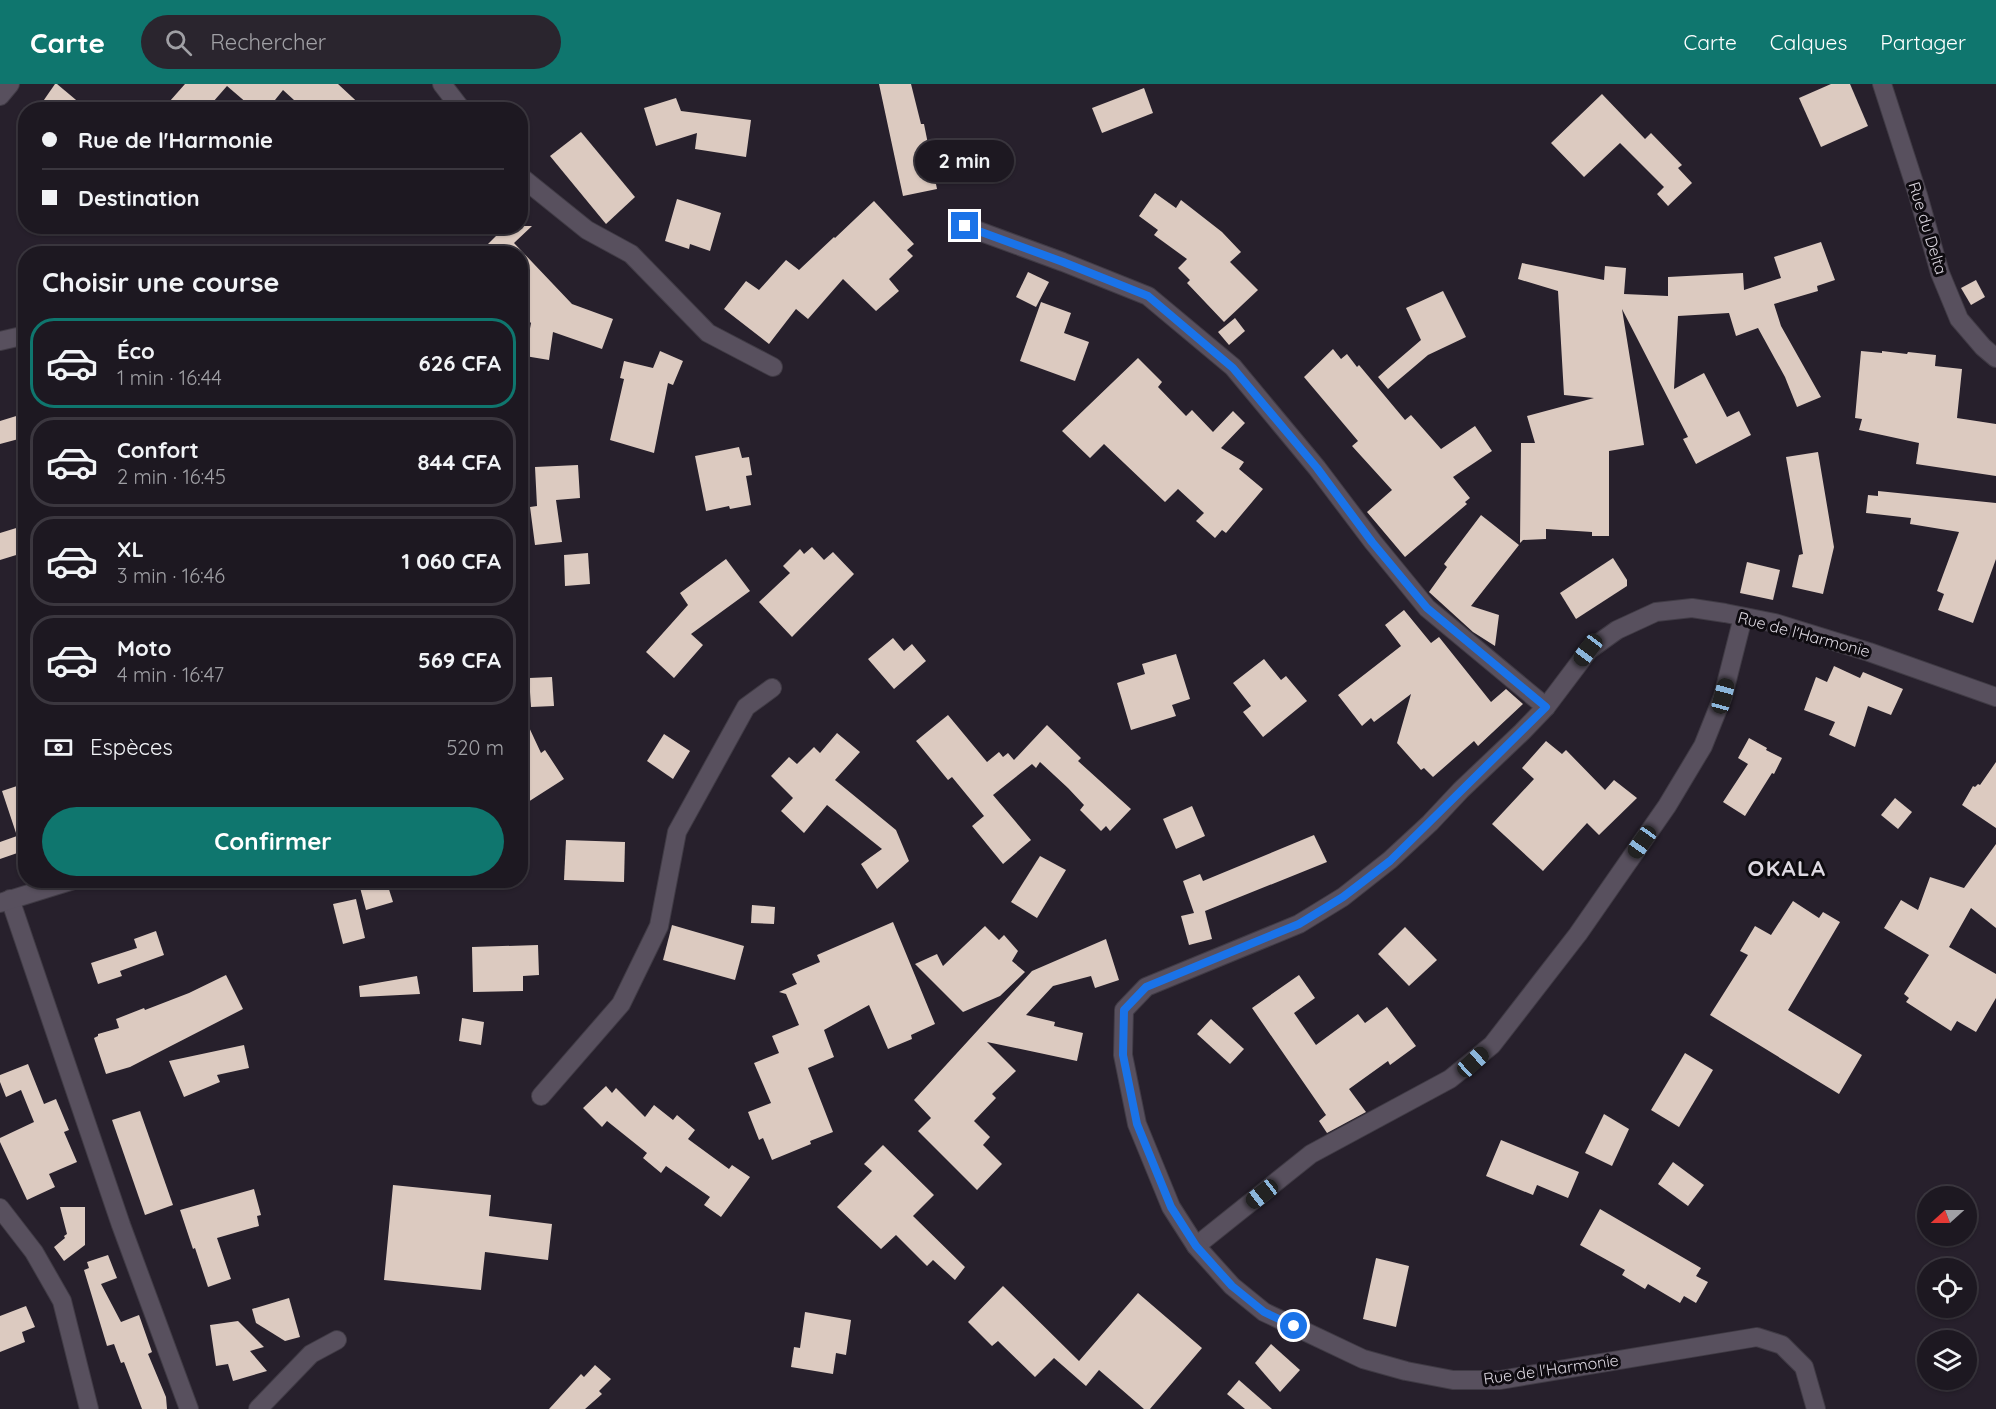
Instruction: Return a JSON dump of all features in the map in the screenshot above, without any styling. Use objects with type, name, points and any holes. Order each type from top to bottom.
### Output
[{"type":"street","points":[[0,96],[10,84]]},
{"type":"street","points":[[442,84],[456,102]]},
{"type":"street","name":"Rue du Delta","points":[[1882,84],[1918,195],[1940,273],[1959,319],[1983,347],[1996,358]]},
{"type":"street","points":[[528,182],[588,230],[631,254],[708,333],[773,367]]},
{"type":"street","points":[[965,226],[1148,296],[1233,368],[1317,468],[1372,542],[1427,608],[1546,707]]},
{"type":"street","points":[[0,341],[18,337]]},
{"type":"street","name":"Rue de l'Harmonie","points":[[1816,1409],[1804,1367],[1782,1345],[1757,1337],[1500,1380],[1453,1380],[1406,1371],[1363,1359],[1264,1312],[1232,1286],[1196,1246],[1171,1207],[1137,1124],[1123,1055],[1124,1010],[1146,987],[1299,924],[1343,897],[1390,861],[1546,707],[1588,650],[1617,630],[1656,612],[1692,608],[1775,623],[1869,652],[1996,697]]},
{"type":"street","points":[[1196,1246],[1311,1154],[1450,1079],[1492,1045],[1578,934],[1667,806],[1697,756],[1723,696],[1743,617]]},
{"type":"street","points":[[541,1096],[621,1004],[659,926],[676,832],[746,707],[772,688]]},
{"type":"street","points":[[48,888],[5,901],[189,1409]]},
{"type":"street","points":[[0,1208],[34,1252],[62,1301],[90,1409]]},
{"type":"street","points":[[258,1409],[311,1354],[337,1340]]},
{"type":"building","points":[[57,84],[78,102],[43,102]]},
{"type":"building","points":[[185,84],[338,84],[357,102],[296,102],[283,90],[273,102],[246,102],[227,86],[213,102],[169,102]]},
{"type":"building","points":[[879,84],[911,84],[921,124],[924,124],[937,189],[903,196]]},
{"type":"building","points":[[1831,84],[1850,84],[1868,126],[1821,147],[1799,98]]},
{"type":"building","points":[[1144,88],[1153,113],[1102,133],[1092,108]]},
{"type":"building","points":[[1602,94],[1645,139],[1651,133],[1682,165],[1678,168],[1692,183],[1668,206],[1657,194],[1664,187],[1620,143],[1584,177],[1551,143]]},
{"type":"building","points":[[676,98],[681,111],[751,120],[746,157],[695,149],[697,133],[656,146],[644,108]]},
{"type":"building","points":[[581,132],[635,197],[606,224],[550,156]]},
{"type":"building","points":[[1155,193],[1176,208],[1181,200],[1222,232],[1241,252],[1230,262],[1258,290],[1224,322],[1187,283],[1190,280],[1178,268],[1187,259],[1154,235],[1158,230],[1139,216]]},
{"type":"building","points":[[677,199],[721,213],[710,251],[690,244],[689,249],[665,241]]},
{"type":"building","points":[[874,201],[914,244],[907,250],[913,256],[889,279],[899,291],[876,311],[843,279],[808,319],[796,309],[769,344],[724,309],[746,281],[759,290],[786,260],[799,270]]},
{"type":"building","points":[[498,234],[524,234],[514,243],[517,246],[487,245]]},
{"type":"building","points":[[1821,242],[1835,280],[1817,286],[1818,291],[1774,304],[1781,326],[1821,397],[1797,407],[1785,377],[1758,328],[1736,336],[1729,313],[1678,316],[1674,389],[1704,373],[1727,417],[1739,411],[1751,435],[1696,464],[1683,439],[1688,437],[1622,309],[1644,445],[1609,451],[1609,536],[1592,536],[1592,532],[1546,529],[1546,539],[1523,540],[1520,543],[1521,443],[1535,443],[1527,416],[1594,398],[1564,395],[1558,291],[1518,279],[1522,263],[1604,280],[1605,266],[1626,268],[1624,294],[1668,296],[1668,277],[1743,273],[1744,290],[1781,278],[1774,257]]},
{"type":"building","points":[[528,258],[572,304],[613,319],[602,349],[553,332],[549,360],[528,356],[531,323],[528,320]]},
{"type":"building","points":[[1028,272],[1049,282],[1036,307],[1016,297]]},
{"type":"building","points":[[1976,280],[1985,297],[1971,305],[1961,288]]},
{"type":"building","points":[[1443,291],[1466,337],[1428,355],[1388,389],[1378,377],[1421,340],[1406,308]]},
{"type":"building","points":[[1041,302],[1071,313],[1064,333],[1089,342],[1075,381],[1020,361]]},
{"type":"building","points":[[1235,318],[1245,331],[1229,345],[1218,332]]},
{"type":"building","points":[[1333,349],[1341,359],[1347,354],[1357,367],[1359,365],[1405,420],[1411,415],[1441,449],[1475,426],[1492,451],[1453,477],[1470,498],[1465,502],[1467,504],[1405,557],[1367,512],[1392,490],[1352,446],[1358,441],[1304,377]]},
{"type":"building","points":[[660,351],[683,361],[673,385],[668,383],[654,453],[610,440],[624,379],[620,378],[624,361],[653,368]]},
{"type":"building","points":[[1861,351],[1936,355],[1935,366],[1962,369],[1957,418],[1996,424],[1996,476],[1916,464],[1919,443],[1859,430],[1862,419],[1855,418]]},
{"type":"building","points":[[1138,358],[1162,382],[1158,387],[1186,416],[1192,410],[1213,432],[1233,411],[1245,423],[1221,448],[1244,462],[1239,469],[1263,489],[1226,533],[1222,530],[1215,538],[1196,521],[1204,513],[1178,489],[1165,502],[1104,444],[1090,458],[1062,431]]},
{"type":"building","points":[[18,415],[18,439],[0,444],[0,421]]},
{"type":"building","points":[[739,447],[742,458],[749,457],[752,475],[746,476],[751,505],[730,509],[729,506],[706,511],[695,456]]},
{"type":"building","points":[[1818,452],[1834,547],[1823,594],[1792,587],[1799,555],[1803,554],[1786,457]]},
{"type":"building","points":[[578,465],[580,498],[556,500],[562,542],[535,545],[530,507],[537,506],[535,467]]},
{"type":"building","points":[[1878,491],[1996,503],[1996,559],[1973,623],[1938,610],[1944,594],[1937,591],[1959,532],[1910,524],[1911,518],[1866,513],[1868,495],[1878,496]]},
{"type":"building","points":[[1481,515],[1519,545],[1471,606],[1499,615],[1495,646],[1473,632],[1429,592],[1447,567],[1444,564]]},
{"type":"building","points":[[18,527],[18,554],[0,560],[0,533]]},
{"type":"building","points":[[812,547],[824,560],[833,552],[854,574],[792,637],[759,602],[790,573],[783,566],[800,549],[804,554]]},
{"type":"building","points":[[588,553],[590,584],[565,586],[564,555]]},
{"type":"building","points":[[1613,558],[1627,580],[1627,586],[1576,619],[1560,593]]},
{"type":"building","points":[[726,559],[750,591],[691,634],[703,645],[674,678],[646,652],[688,605],[680,593]]},
{"type":"building","points":[[1747,562],[1780,570],[1773,600],[1740,593]]},
{"type":"building","points":[[1404,610],[1431,643],[1439,637],[1491,702],[1506,689],[1523,704],[1478,746],[1474,741],[1433,777],[1424,768],[1421,770],[1397,743],[1411,694],[1374,722],[1371,718],[1362,726],[1338,695],[1401,646],[1385,625]]},
{"type":"building","points":[[893,638],[904,651],[912,644],[926,661],[894,689],[868,659]]},
{"type":"building","points":[[1176,654],[1190,699],[1172,705],[1176,716],[1131,730],[1117,683],[1145,674],[1142,664]]},
{"type":"building","points":[[1264,659],[1281,680],[1286,676],[1307,701],[1263,737],[1243,712],[1251,706],[1233,683]]},
{"type":"building","points":[[1834,666],[1860,678],[1863,672],[1903,689],[1891,715],[1868,706],[1855,747],[1829,735],[1835,722],[1804,710],[1816,677],[1827,682]]},
{"type":"building","points":[[552,677],[554,706],[531,707],[529,678]]},
{"type":"building","points":[[948,715],[987,762],[999,752],[1003,757],[1008,753],[1014,760],[1047,725],[1081,758],[1078,761],[1131,809],[1110,831],[1106,826],[1101,831],[1080,810],[1084,805],[1068,788],[1040,762],[1036,768],[1032,764],[993,795],[1031,840],[1003,864],[972,826],[984,816],[952,777],[948,780],[916,741]]},
{"type":"building","points":[[528,725],[541,753],[545,750],[564,779],[528,802]]},
{"type":"building","points":[[837,733],[860,752],[835,780],[896,830],[909,861],[877,889],[861,864],[882,849],[827,805],[804,833],[781,811],[793,798],[771,776],[789,757],[797,764],[814,747],[820,753]]},
{"type":"building","points":[[664,734],[690,751],[673,779],[647,761]]},
{"type":"building","points":[[1749,738],[1782,758],[1774,774],[1772,773],[1745,816],[1723,802],[1748,764],[1738,758]]},
{"type":"building","points":[[1546,741],[1562,754],[1566,750],[1605,790],[1614,780],[1637,798],[1599,835],[1587,823],[1543,871],[1492,824],[1534,779],[1522,768]]},
{"type":"building","points":[[1996,762],[1996,828],[1962,805],[1973,786],[1980,785]]},
{"type":"building","points":[[18,786],[18,853],[0,859],[0,842],[17,836],[2,791]]},
{"type":"building","points":[[1895,798],[1912,812],[1898,829],[1881,815]]},
{"type":"building","points":[[1192,806],[1205,836],[1176,849],[1163,819]]},
{"type":"building","points":[[1314,835],[1327,862],[1205,911],[1212,939],[1189,945],[1181,916],[1194,913],[1183,881],[1200,874],[1203,881]]},
{"type":"building","points":[[566,840],[625,842],[624,882],[564,880]]},
{"type":"building","points":[[1996,844],[1996,928],[1971,908],[1949,947],[1996,974],[1996,998],[1976,1032],[1957,1021],[1951,1031],[1906,1002],[1909,998],[1904,994],[1929,955],[1884,928],[1901,900],[1918,910],[1930,877],[1964,888]]},
{"type":"building","points":[[1040,856],[1066,870],[1037,918],[1011,902]]},
{"type":"building","points":[[360,888],[389,888],[393,902],[366,910]]},
{"type":"building","points":[[356,899],[365,938],[343,944],[333,904]]},
{"type":"building","points":[[1793,901],[1819,918],[1823,912],[1840,922],[1788,1010],[1862,1055],[1839,1094],[1710,1015],[1748,955],[1740,951],[1755,926],[1771,935]]},
{"type":"building","points":[[752,905],[775,907],[774,924],[751,923]]},
{"type":"building","points":[[893,922],[935,1024],[911,1035],[912,1039],[888,1049],[869,1005],[824,1030],[834,1057],[808,1068],[833,1132],[772,1160],[763,1138],[759,1140],[748,1112],[771,1103],[754,1063],[779,1053],[772,1036],[799,1025],[786,994],[779,992],[797,984],[792,974],[820,962],[817,955]]},
{"type":"building","points":[[672,925],[744,946],[735,980],[663,960]]},
{"type":"building","points":[[985,926],[999,940],[1004,935],[1018,951],[1012,961],[1025,972],[1000,996],[963,1012],[915,964],[937,954],[943,966]]},
{"type":"building","points":[[1405,927],[1437,960],[1409,986],[1378,954]]},
{"type":"building","points":[[156,931],[164,955],[120,971],[122,976],[98,984],[91,963],[137,948],[134,939]]},
{"type":"building","points":[[1106,939],[1119,980],[1095,988],[1091,976],[1053,986],[1026,1015],[1055,1022],[1054,1026],[1083,1033],[1077,1061],[987,1042],[1016,1071],[992,1094],[996,1098],[974,1121],[990,1137],[983,1145],[1002,1164],[977,1190],[918,1131],[931,1118],[914,1100],[1032,971]]},
{"type":"building","points":[[538,945],[539,975],[523,976],[523,991],[473,992],[472,947]]},
{"type":"building","points":[[226,975],[243,1009],[130,1067],[106,1074],[94,1038],[98,1034],[119,1028],[116,1019],[189,993]]},
{"type":"building","points":[[1299,975],[1315,998],[1294,1013],[1316,1045],[1358,1014],[1365,1023],[1387,1007],[1416,1046],[1390,1065],[1388,1061],[1349,1089],[1366,1112],[1327,1133],[1319,1121],[1326,1115],[1252,1008]]},
{"type":"building","points":[[417,976],[420,994],[360,997],[359,986]]},
{"type":"building","points":[[462,1018],[484,1022],[481,1045],[459,1041]]},
{"type":"building","points":[[1211,1019],[1244,1049],[1230,1064],[1197,1034]]},
{"type":"building","points":[[244,1045],[249,1068],[217,1075],[220,1082],[184,1097],[169,1061]]},
{"type":"building","points":[[1685,1053],[1713,1070],[1679,1127],[1651,1110]]},
{"type":"building","points":[[28,1064],[44,1104],[56,1099],[69,1130],[64,1132],[77,1162],[49,1174],[55,1187],[27,1200],[0,1138],[34,1122],[21,1090],[6,1097],[0,1082],[0,1075]]},
{"type":"building","points":[[606,1086],[612,1093],[616,1088],[645,1117],[654,1105],[673,1120],[677,1115],[695,1130],[688,1139],[729,1169],[732,1165],[750,1177],[721,1217],[704,1205],[710,1197],[666,1166],[661,1173],[643,1158],[647,1153],[607,1121],[602,1127],[583,1108]]},
{"type":"building","points":[[140,1111],[173,1205],[145,1215],[112,1120]]},
{"type":"building","points":[[1604,1114],[1629,1129],[1612,1166],[1585,1153]]},
{"type":"building","points":[[1501,1140],[1579,1172],[1568,1198],[1537,1185],[1533,1195],[1486,1176]]},
{"type":"building","points":[[883,1145],[934,1195],[913,1216],[965,1267],[955,1280],[933,1260],[927,1266],[896,1235],[881,1249],[837,1207],[872,1171],[864,1164]]},
{"type":"building","points":[[1673,1162],[1704,1185],[1688,1206],[1658,1184]]},
{"type":"building","points":[[393,1185],[491,1195],[489,1216],[552,1224],[548,1260],[485,1252],[481,1290],[384,1280]]},
{"type":"building","points":[[254,1189],[261,1215],[257,1216],[259,1226],[217,1238],[231,1279],[208,1287],[180,1210]]},
{"type":"building","points":[[60,1207],[85,1207],[85,1245],[64,1261],[54,1247],[67,1234]]},
{"type":"building","points":[[1600,1209],[1701,1268],[1696,1276],[1708,1282],[1696,1303],[1684,1296],[1680,1303],[1648,1284],[1645,1289],[1622,1275],[1625,1270],[1580,1245]]},
{"type":"building","points":[[108,1255],[117,1278],[101,1284],[121,1322],[139,1315],[152,1352],[148,1354],[166,1397],[167,1409],[142,1409],[124,1362],[121,1363],[114,1344],[107,1346],[84,1270],[89,1268],[87,1262]]},
{"type":"building","points":[[1376,1258],[1409,1266],[1396,1327],[1363,1319]]},
{"type":"building","points":[[1003,1286],[1079,1361],[1138,1293],[1202,1348],[1150,1409],[1144,1409],[1099,1370],[1086,1386],[1054,1358],[1035,1377],[998,1341],[992,1346],[968,1322]]},
{"type":"building","points":[[289,1298],[300,1337],[285,1341],[256,1323],[252,1309]]},
{"type":"building","points":[[26,1306],[35,1327],[22,1332],[25,1342],[0,1352],[0,1316]]},
{"type":"building","points":[[805,1312],[851,1320],[846,1355],[836,1353],[833,1374],[791,1367],[794,1347],[800,1348]]},
{"type":"building","points":[[238,1321],[264,1347],[250,1351],[267,1371],[233,1381],[228,1364],[216,1366],[210,1325]]},
{"type":"building","points":[[1271,1344],[1300,1370],[1280,1392],[1255,1363]]},
{"type":"building","points":[[595,1365],[611,1379],[599,1391],[602,1394],[585,1409],[549,1409],[581,1374],[584,1377]]},
{"type":"building","points":[[1239,1380],[1272,1409],[1245,1409],[1227,1394]]},
{"type":"district","name":"OKALA","points":[[1787,868]]},
{"type":"route","points":[[965,226],[1148,296],[1233,368],[1317,468],[1372,542],[1427,608],[1546,707],[1461,790],[1431,823],[1390,861],[1343,897],[1299,924],[1146,987],[1124,1010],[1123,1055],[1137,1124],[1171,1207],[1196,1246],[1232,1286],[1264,1312],[1294,1326]]}]
